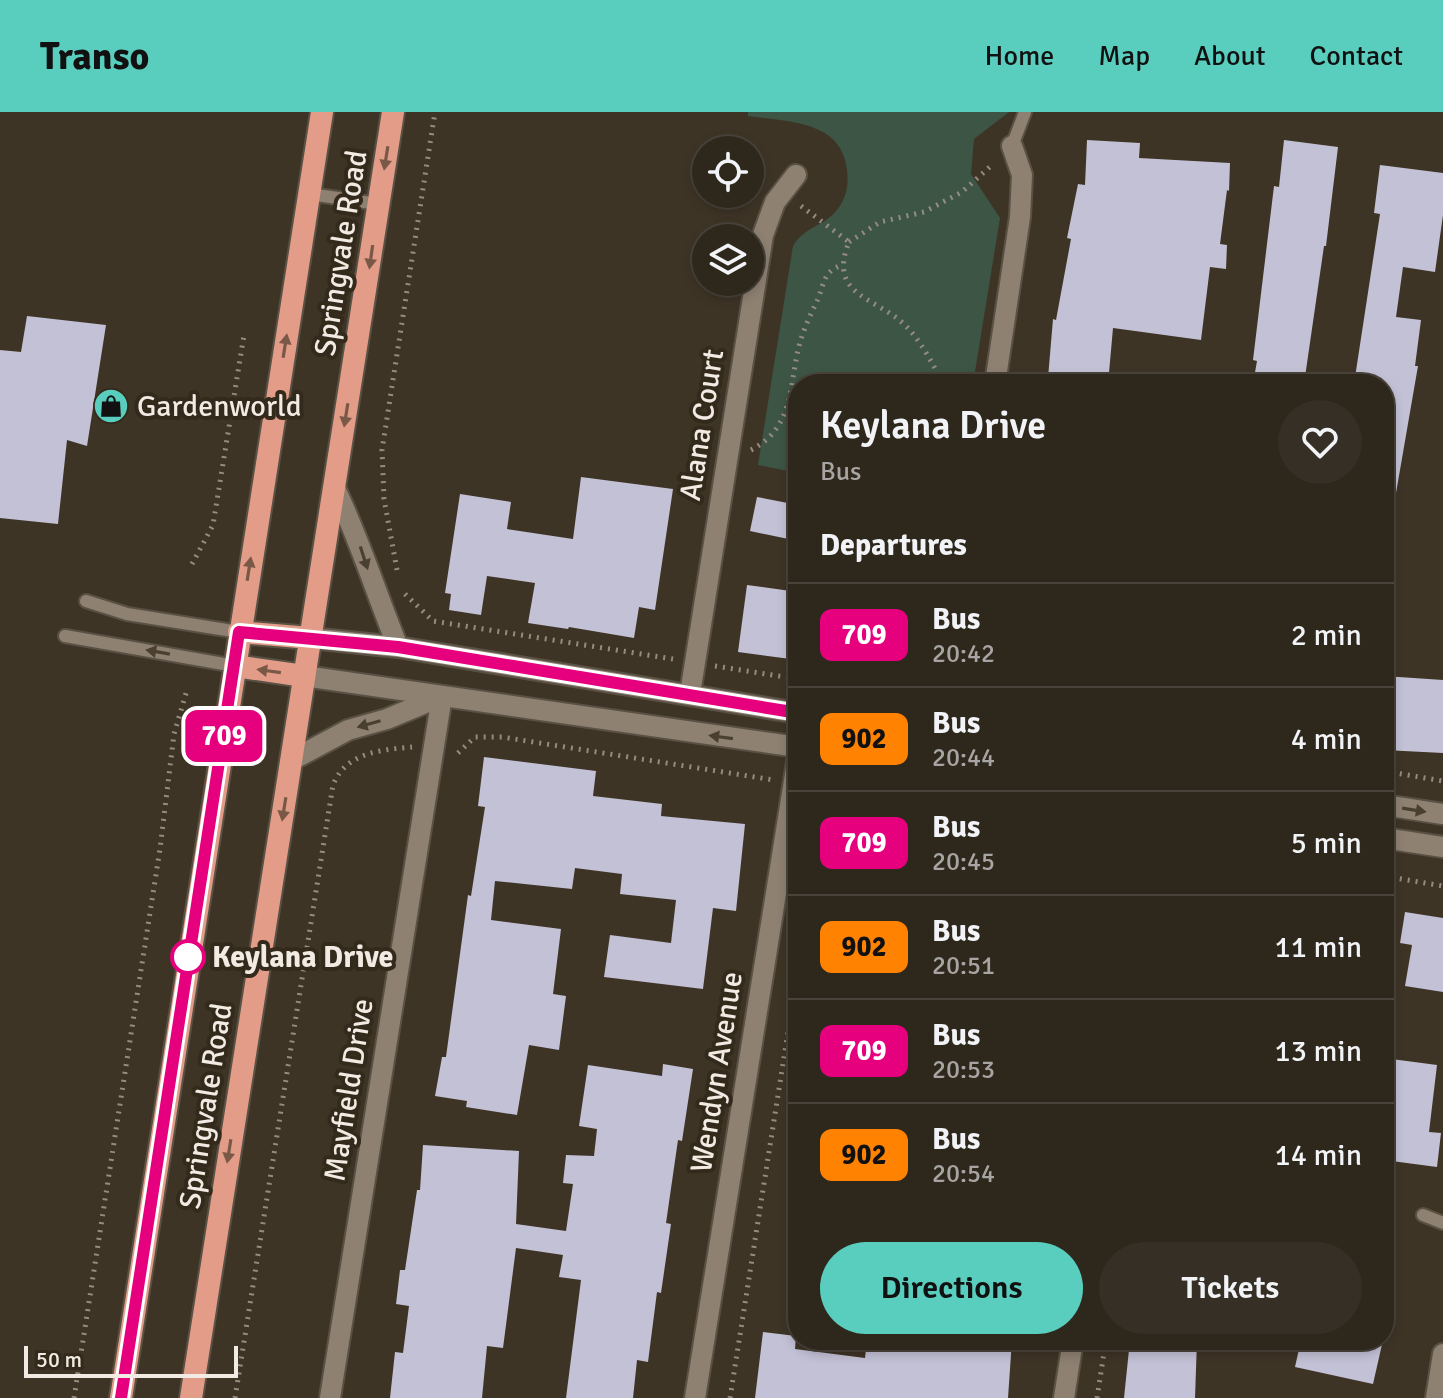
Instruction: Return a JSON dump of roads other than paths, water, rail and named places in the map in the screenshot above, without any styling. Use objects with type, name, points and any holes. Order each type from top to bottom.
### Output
[{"type":"highway","name":"Springvale Road","points":[[121,1398],[322,112]]},
{"type":"highway","name":"Springvale Road","points":[[191,1398],[393,112]]},
{"type":"highway","points":[[239,632],[310,638]]},
{"type":"highway","points":[[235,666],[304,676]]},
{"type":"street","points":[[996,374],[1021,206],[1022,175],[1012,146]]},
{"type":"street","name":"Alana Court","points":[[690,694],[763,235],[768,216],[789,182]]},
{"type":"street","points":[[334,486],[356,532],[398,647]]},
{"type":"street","points":[[310,638],[398,647],[788,711]]},
{"type":"street","points":[[304,676],[788,746]]},
{"type":"street","points":[[292,760],[348,730],[387,719],[442,696]]},
{"type":"street","name":"Mayfield Drive","points":[[330,1398],[442,696]]},
{"type":"street","points":[[1394,807],[1443,814]]},
{"type":"street","name":"Wendyn Avenue","points":[[695,1398],[788,814]]},
{"type":"street","points":[[1394,840],[1443,847]]},
{"type":"street","points":[[1064,1398],[1071,1350]]},
{"type":"street","points":[[1436,1398],[1443,1354]]},
{"type":"lane","points":[[1012,146],[1025,112]]},
{"type":"lane","points":[[310,194],[378,204]]},
{"type":"lane","points":[[86,601],[127,614],[239,632]]},
{"type":"lane","points":[[65,636],[235,666]]},
{"type":"lane","points":[[1423,1215],[1443,1223]]},
{"type":"place","name":"Gardenworld","points":[[111,406]]},
{"type":"place","name":"Keylana Drive","points":[[188,957]]}]
